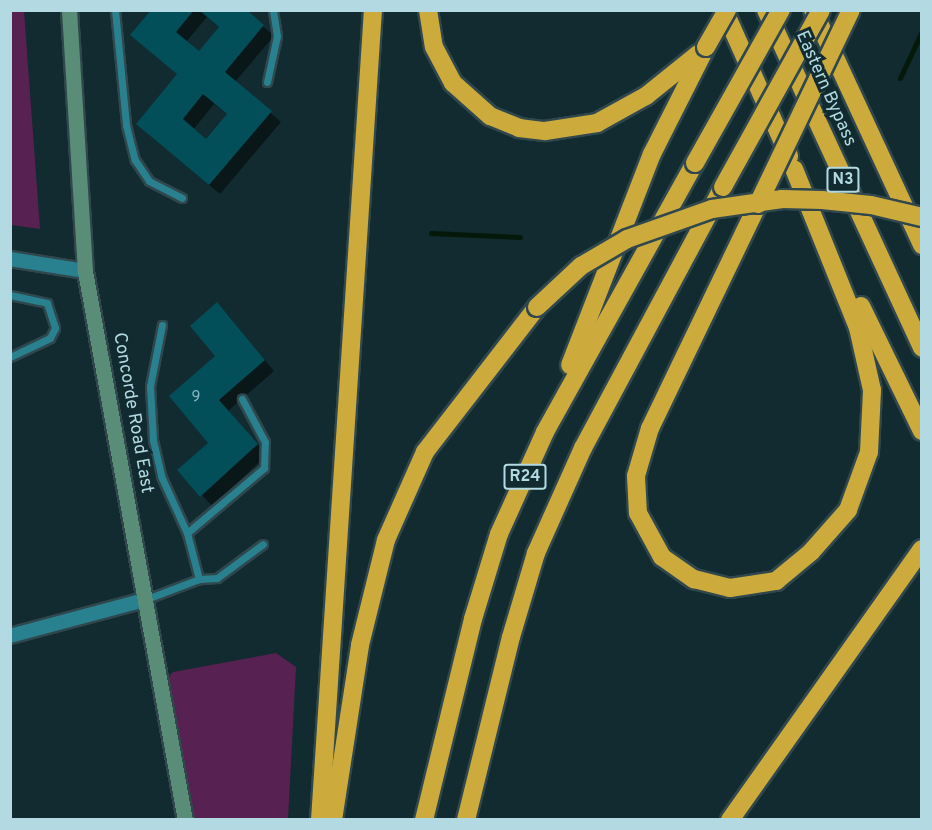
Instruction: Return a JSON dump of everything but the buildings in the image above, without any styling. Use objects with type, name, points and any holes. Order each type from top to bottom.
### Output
[{"type":"highway","points":[[320,819],[373,10]]},
{"type":"highway","points":[[428,10],[434,47],[453,83],[490,116],[519,128],[545,131],[597,123],[630,106],[675,74],[706,47]]},
{"type":"highway","points":[[711,10],[777,126]]},
{"type":"highway","points":[[725,10],[777,126],[794,168],[858,328],[872,390],[869,452],[848,510],[811,552],[776,581],[730,588],[694,579],[662,556],[638,513],[636,476],[650,428],[758,204],[851,10]]},
{"type":"highway","points":[[545,432],[652,154],[725,10]]},
{"type":"highway","name":"Eastern Bypass","points":[[766,10],[921,348]]},
{"type":"highway","name":"R24","points":[[424,819],[474,619],[499,534],[545,432],[781,10]]},
{"type":"highway","name":"Eastern Bypass","points":[[813,10],[921,245]]},
{"type":"highway","name":"R24","points":[[466,819],[510,637],[536,553],[583,448],[723,187],[822,10]]},
{"type":"highway","points":[[794,168],[921,431]]},
{"type":"highway","points":[[333,819],[360,645],[386,540],[425,452],[537,307],[580,266],[627,239],[712,209],[782,200],[822,201],[871,205],[921,217]]},
{"type":"highway","points":[[730,819],[921,549]]},
{"type":"main road","name":"Concorde Road East","points":[[69,10],[85,271],[185,819]]},
{"type":"street","points":[[10,259],[85,271]]},
{"type":"street","points":[[10,636],[144,600]]},
{"type":"lane","points":[[115,10],[126,125],[135,160],[149,181],[182,198]]},
{"type":"lane","points":[[267,82],[277,36],[273,10]]},
{"type":"lane","points":[[10,295],[47,303],[56,328],[50,338],[10,357]]},
{"type":"lane","points":[[162,325],[150,386],[153,440],[161,476],[187,533],[200,579]]},
{"type":"lane","points":[[187,533],[264,468],[265,442],[242,399]]},
{"type":"lane","points":[[144,600],[200,579],[217,578],[263,544]]},
{"type":"shaded area","points":[[11,10],[24,11],[40,229],[11,225]]},
{"type":"shaded area","points":[[276,653],[296,667],[288,819],[189,819],[157,689],[173,672]]},
{"type":"waterway","points":[[900,78],[922,31]]},
{"type":"waterway","points":[[431,233],[520,237]]}]
